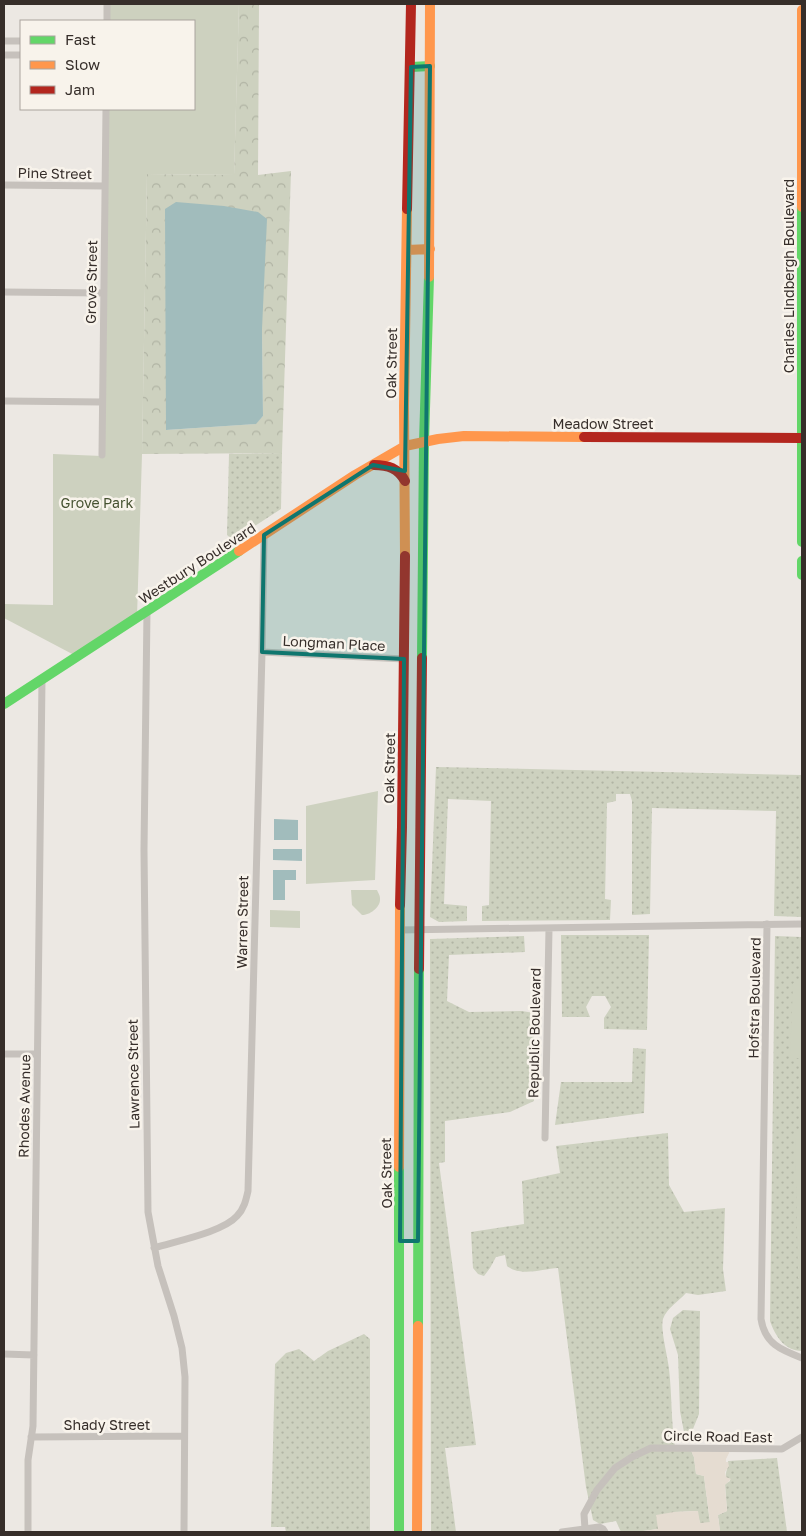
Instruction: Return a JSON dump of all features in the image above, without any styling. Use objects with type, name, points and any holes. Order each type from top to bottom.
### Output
[{"type":"street","points":[[107,4],[107,20]]},
{"type":"street","name":"Oak Street","points":[[400,1532],[399,930],[404,659],[404,406],[411,4]]},
{"type":"street","points":[[417,1532],[419,930],[424,442],[430,249],[430,4]]},
{"type":"street","name":"Charles Lindbergh Boulevard","points":[[801,9],[802,542]]},
{"type":"street","points":[[4,41],[20,41]]},
{"type":"street","points":[[4,55],[20,55]]},
{"type":"street","points":[[411,67],[430,66]]},
{"type":"street","name":"Grove Street","points":[[102,455],[106,110]]},
{"type":"street","name":"Pine Street","points":[[4,185],[105,186]]},
{"type":"street","points":[[408,250],[430,249]]},
{"type":"street","points":[[4,292],[103,293]]},
{"type":"street","points":[[4,401],[102,402]]},
{"type":"street","name":"Meadow Street","points":[[405,446],[464,436],[802,438]]},
{"type":"street","name":"Westbury Boulevard","points":[[4,704],[159,602],[405,446]]},
{"type":"street","points":[[373,465],[397,469],[405,481]]},
{"type":"street","name":"Warren Street","points":[[154,1248],[218,1229],[230,1222],[238,1216],[245,1204],[248,1191],[264,536]]},
{"type":"street","points":[[802,562],[802,575]]},
{"type":"street","name":"Lawrence Street","points":[[147,611],[144,850],[148,1212],[158,1266],[182,1348],[185,1378],[184,1532]]},
{"type":"street","name":"Longman Place","points":[[262,652],[404,659]]},
{"type":"street","name":"Rhodes Avenue","points":[[28,1532],[28,1460],[33,1426],[42,679]]},
{"type":"street","points":[[767,924],[802,924]]},
{"type":"street","name":"Hofstra Boulevard","points":[[399,930],[767,924],[762,1319],[763,1330],[774,1344],[785,1352],[802,1358]]},
{"type":"street","name":"Republic Boulevard","points":[[545,1138],[549,928]]},
{"type":"street","points":[[4,1054],[37,1054]]},
{"type":"street","points":[[400,1241],[418,1241]]},
{"type":"street","points":[[4,1354],[34,1354]]},
{"type":"street","name":"Shady Street","points":[[31,1438],[184,1436]]},
{"type":"street","name":"Circle Road East","points":[[585,1528],[584,1514],[597,1490],[615,1468],[651,1448],[782,1449],[802,1437]]},
{"type":"street","points":[[562,1532],[599,1527],[605,1532]]},
{"type":"highlighted area","points":[[430,66],[418,1241],[400,1241],[404,659],[262,652],[264,535],[373,465],[405,471],[411,67]]},
{"type":"green space","name":"Grove Park","points":[[107,4],[239,4],[234,175],[147,174],[137,617],[76,656],[4,618],[4,604],[53,605],[53,454],[102,456],[106,110],[195,110],[195,20],[107,20]]},
{"type":"green space","points":[[239,4],[259,4],[258,175],[291,171],[282,453],[142,454],[147,174],[234,175]],"holes":[[[262,329],[263,416],[255,424],[166,430]]]},
{"type":"green space","points":[[282,453],[281,509],[233,540],[227,535],[229,454]]},
{"type":"green space","points":[[436,767],[802,775],[802,917],[774,916],[776,811],[652,808],[650,914],[632,915],[632,801],[630,794],[616,794],[616,801],[607,803],[605,899],[611,900],[610,920],[482,921],[482,906],[489,905],[491,801],[448,799],[444,904],[467,906],[467,921],[439,922],[430,917]]},
{"type":"green space","points":[[378,791],[375,880],[306,884],[306,806]]},
{"type":"green space","points":[[351,890],[377,890],[380,897],[379,904],[371,912],[362,915],[352,905]]},
{"type":"green space","points":[[270,910],[300,911],[300,928],[270,927]]},
{"type":"green space","points":[[561,935],[649,935],[647,1030],[604,1029],[604,1018],[611,1007],[605,996],[592,996],[586,1007],[590,1017],[562,1017]]},
{"type":"green space","points":[[524,936],[525,952],[449,955],[447,1001],[469,1012],[522,1011],[534,1013],[534,1101],[510,1112],[445,1121],[445,1162],[439,1163],[476,1445],[445,1448],[456,1532],[431,1532],[430,939]]},
{"type":"green space","points":[[775,936],[802,937],[802,1351],[791,1348],[782,1342],[770,1321]]},
{"type":"green space","points":[[793,983],[802,984],[802,1058],[790,1058]]},
{"type":"green space","points":[[633,1048],[646,1049],[644,1113],[555,1125],[561,1082],[632,1082]]},
{"type":"green space","points":[[802,1130],[802,1278],[798,1278],[795,1131]]},
{"type":"green space","points":[[668,1133],[669,1185],[684,1212],[725,1208],[723,1269],[726,1291],[698,1295],[686,1293],[667,1312],[662,1324],[669,1369],[675,1447],[690,1449],[694,1457],[696,1474],[704,1476],[710,1523],[700,1523],[697,1511],[674,1512],[658,1529],[621,1532],[616,1521],[600,1524],[593,1520],[586,1487],[558,1268],[532,1272],[519,1271],[507,1266],[505,1255],[496,1257],[484,1276],[478,1274],[473,1268],[471,1232],[524,1224],[522,1181],[560,1173],[556,1146]]},
{"type":"green space","points":[[683,1310],[700,1311],[699,1414],[693,1429],[689,1433],[684,1432],[680,1411],[678,1355],[670,1329],[673,1318]]},
{"type":"green space","points":[[364,1334],[370,1339],[370,1532],[286,1532],[285,1527],[271,1527],[275,1364],[286,1353],[299,1349],[314,1361],[328,1351]]},
{"type":"green space","points":[[777,1458],[787,1532],[720,1532],[718,1515],[727,1511],[725,1484],[730,1481],[730,1479],[726,1478],[728,1461]]},
{"type":"shaded area","points":[[690,1449],[731,1449],[726,1459],[729,1466],[725,1472],[726,1477],[731,1479],[725,1485],[727,1511],[718,1515],[720,1532],[636,1532],[658,1529],[656,1515],[674,1512],[698,1511],[700,1523],[710,1522],[704,1476],[696,1474],[694,1457]]},
{"type":"water","points":[[176,202],[224,206],[258,212],[267,219],[262,329],[263,416],[256,424],[166,430],[165,209]]},
{"type":"water","points":[[274,819],[298,820],[298,840],[274,840]]},
{"type":"water","points":[[273,849],[302,849],[302,861],[273,860]]},
{"type":"water","points":[[273,870],[296,870],[296,880],[285,880],[285,900],[273,900]]},
{"type":"traffic: fast","points":[[411,67],[430,66]]},
{"type":"traffic: fast","points":[[802,207],[802,542]]},
{"type":"traffic: fast","points":[[422,658],[424,442],[429,277]]},
{"type":"traffic: fast","points":[[4,704],[239,551]]},
{"type":"traffic: fast","points":[[802,561],[802,575]]},
{"type":"traffic: fast","points":[[418,1326],[419,969]]},
{"type":"traffic: fast","points":[[399,1167],[399,1532]]},
{"type":"traffic: slow","points":[[429,277],[430,4]]},
{"type":"traffic: slow","points":[[802,10],[802,207]]},
{"type":"traffic: slow","points":[[405,556],[404,406],[407,209]]},
{"type":"traffic: slow","points":[[407,250],[430,249]]},
{"type":"traffic: slow","points":[[239,551],[355,475],[405,446],[464,436],[584,437]]},
{"type":"traffic: slow","points":[[399,1167],[400,905]]},
{"type":"traffic: slow","points":[[417,1532],[418,1326]]},
{"type":"traffic: jam","points":[[407,209],[411,4]]},
{"type":"traffic: jam","points":[[584,437],[802,438]]},
{"type":"traffic: jam","points":[[374,465],[392,468],[405,481]]},
{"type":"traffic: jam","points":[[400,905],[405,556]]},
{"type":"traffic: jam","points":[[419,969],[422,658]]}]
